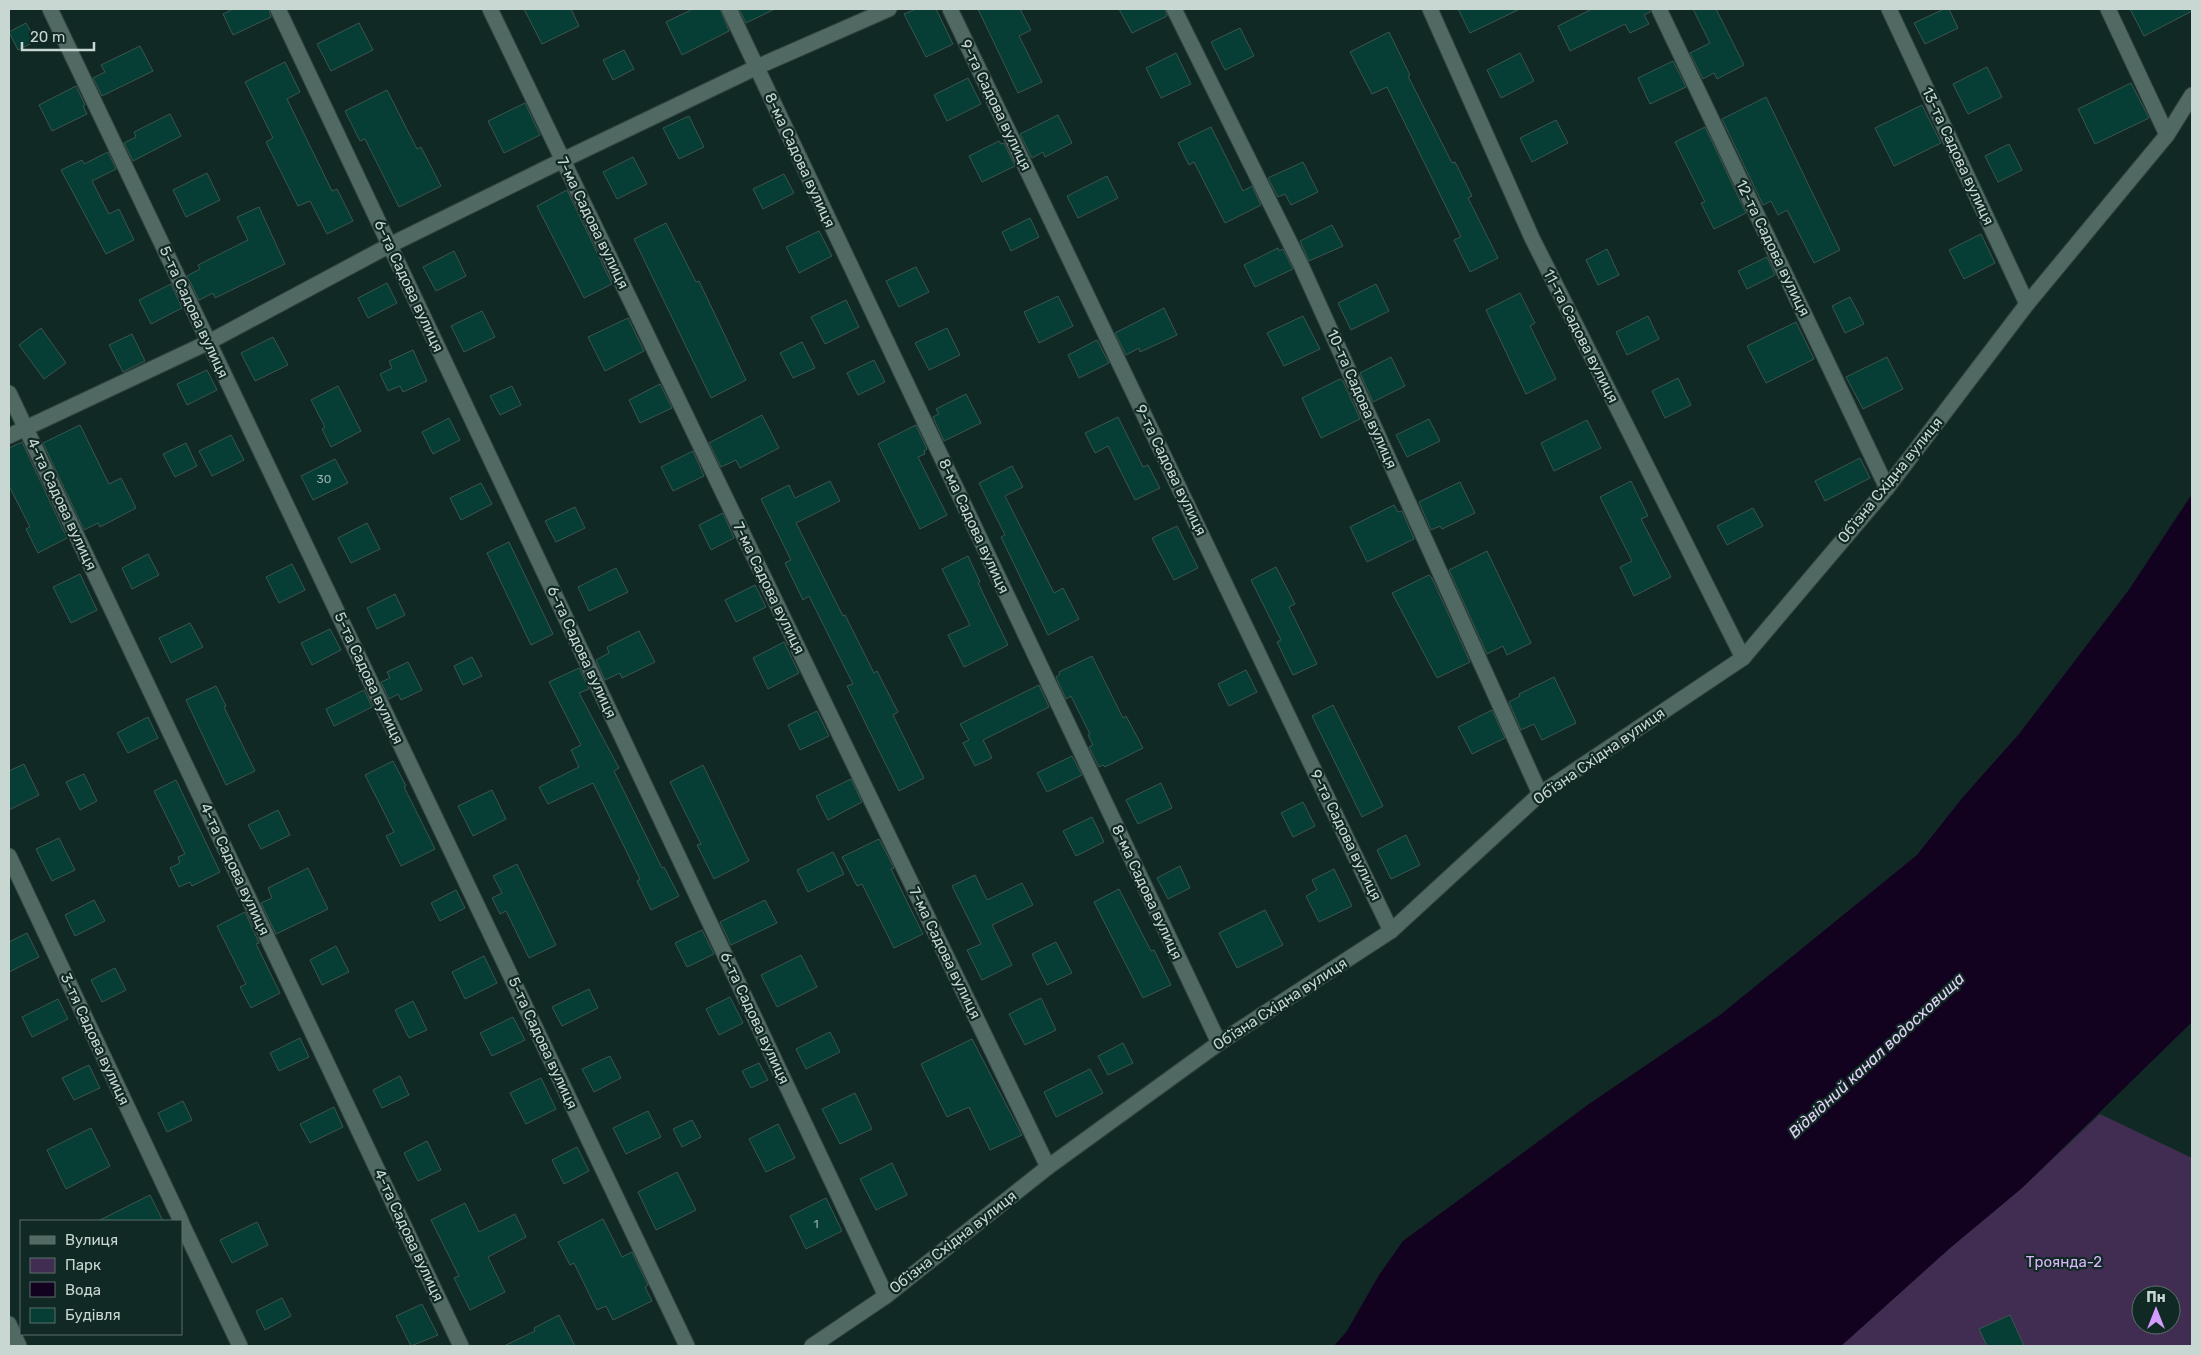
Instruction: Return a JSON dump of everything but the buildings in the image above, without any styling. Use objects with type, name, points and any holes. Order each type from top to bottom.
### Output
[{"type":"street","name":"5-та Садова вулиця","points":[[50,9],[687,1346]]},
{"type":"street","name":"6-та Садова вулиця","points":[[278,9],[886,1296]]},
{"type":"street","name":"7-ма Садова вулиця","points":[[490,9],[1048,1167]]},
{"type":"street","name":"8-ма Садова вулиця","points":[[729,9],[1219,1043]]},
{"type":"street","points":[[9,436],[209,342],[390,245],[563,160],[757,67],[888,9]]},
{"type":"street","name":"9-та Садова вулиця","points":[[950,9],[1392,931]]},
{"type":"street","name":"10-та Садова вулиця","points":[[1174,9],[1301,265],[1540,794]]},
{"type":"street","name":"11-та Садова вулиця","points":[[1430,9],[1532,238],[1743,658]]},
{"type":"street","name":"12-та Садова вулиця","points":[[1659,9],[1887,488]]},
{"type":"street","name":"13-та Садова вулиця","points":[[1889,9],[2027,304]]},
{"type":"street","points":[[2108,9],[2167,135]]},
{"type":"street","name":"Обʼїзна Східна вулиця","points":[[812,1346],[886,1296],[1048,1167],[1219,1043],[1392,931],[1540,794],[1743,658],[1887,488],[2027,304],[2167,135],[2192,95]]},
{"type":"street","name":"4-та Садова вулиця","points":[[9,393],[461,1346]]},
{"type":"street","name":"3-тя Садова вулиця","points":[[9,856],[180,1220]]},
{"type":"street","name":"3-тя Садова вулиця","points":[[182,1224],[240,1346]]},
{"type":"street","points":[[9,1324],[20,1346]]},
{"type":"green space","name":"Троянда-2","points":[[2100,1114],[2192,1158],[2192,1346],[1841,1346],[1950,1248],[2022,1188]]},
{"type":"water","name":"Відвідний канал водосховища","points":[[2192,494],[2192,1022],[2022,1188],[1950,1248],[1841,1346],[1334,1346],[1347,1331],[1379,1275],[1403,1241],[1589,1104],[1720,1015],[1917,855],[1963,797],[2019,734],[2128,591]]}]
